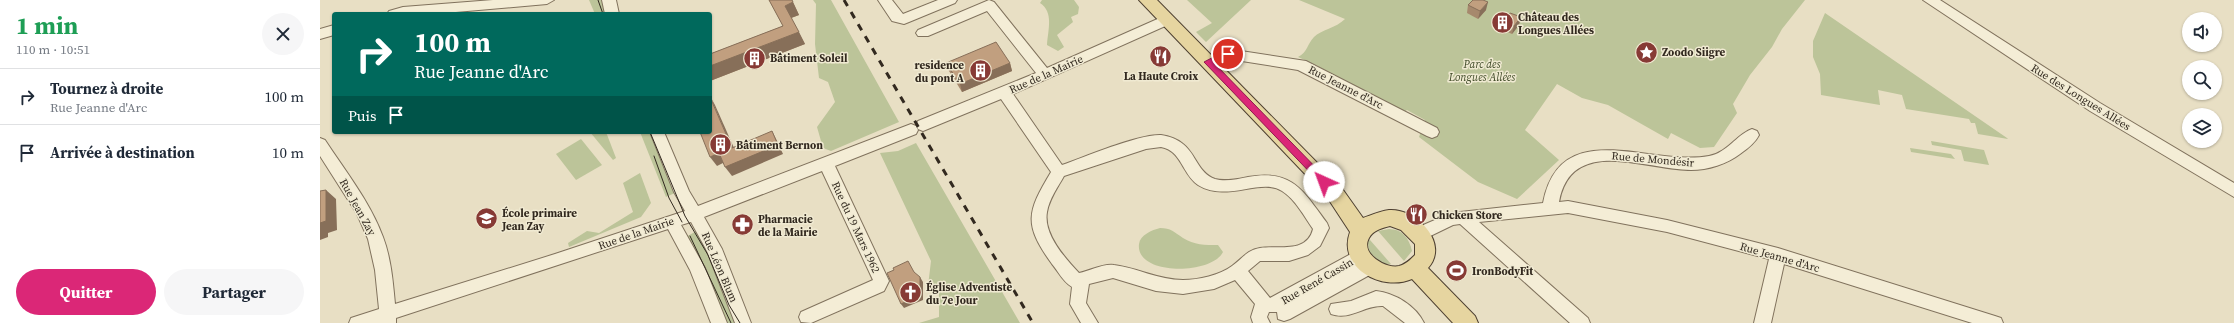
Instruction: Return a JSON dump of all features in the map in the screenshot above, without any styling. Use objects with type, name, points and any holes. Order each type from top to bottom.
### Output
[{"type":"main road","points":[[1147,0],[1367,227]]},
{"type":"main road","points":[[1390,218],[1398,219],[1412,226],[1420,234],[1425,246],[1425,253],[1407,271],[1384,274],[1364,262],[1357,241],[1367,227],[1390,218]]},
{"type":"main road","points":[[1407,271],[1412,285],[1450,323]]},
{"type":"main road","points":[[1407,271],[1432,288],[1467,323]]},
{"type":"street","points":[[403,12],[547,0]]},
{"type":"street","points":[[609,0],[612,12]]},
{"type":"street","points":[[885,0],[897,18],[904,19],[950,0]]},
{"type":"street","name":"Rue des Longues Allées","points":[[1930,0],[2095,107],[2234,191]]},
{"type":"street","points":[[923,33],[987,2],[1045,75]]},
{"type":"street","name":"Rue de la Mairie","points":[[357,323],[388,318],[694,214],[1004,92],[1167,20]]},
{"type":"street","points":[[320,34],[332,31]]},
{"type":"street","name":"Rue Jeanne d'Arc","points":[[1208,62],[1228,54],[1301,65],[1432,132]]},
{"type":"street","points":[[1004,92],[1059,172]]},
{"type":"street","name":"Rue Léon Blum","points":[[658,134],[682,192],[714,249],[743,323]]},
{"type":"street","name":"Rue de Mondésir","points":[[1555,207],[1561,173],[1583,160],[1596,156],[1628,155],[1683,164],[1708,163],[1728,156],[1739,148],[1752,135]]},
{"type":"street","points":[[1156,140],[1168,141],[1177,145],[1199,177],[1213,185],[1224,186],[1269,182],[1280,183],[1289,187],[1321,228],[1321,234],[1309,245],[1294,254],[1269,253],[1256,256],[1248,261],[1238,271],[1214,282],[1184,287],[1156,284],[1113,271],[1081,281],[1076,281],[1071,277],[1042,237],[1038,228],[1040,210],[1059,172],[1156,140]]},
{"type":"street","name":"Rue Jean Zay","points":[[320,144],[360,207],[374,233],[380,252],[388,318]]},
{"type":"street","name":"Rue du 19 Mars 1962","points":[[807,318],[878,286],[881,281],[826,163]]},
{"type":"street","points":[[1420,234],[1442,222],[1462,217],[1555,207]]},
{"type":"street","name":"Rue Jeanne d'Arc","points":[[1555,207],[1667,226],[1778,255],[1995,323]]},
{"type":"street","points":[[1462,217],[1582,323]]},
{"type":"street","name":"Rue Léon Blum","points":[[671,221],[697,268],[719,323]]},
{"type":"street","points":[[1762,323],[1778,255]]},
{"type":"street","name":"Rue René Cassin","points":[[1276,312],[1364,262]]},
{"type":"street","points":[[1238,271],[1276,312]]},
{"type":"street","points":[[1081,281],[1078,304],[1090,323]]},
{"type":"street","points":[[1337,309],[1351,309],[1369,300],[1387,299],[1397,305],[1416,323]]},
{"type":"street","points":[[1260,322],[1260,310],[1276,312]]},
{"type":"green space","points":[[589,0],[601,0],[605,12],[594,12]]},
{"type":"green space","points":[[813,0],[831,0],[899,122],[831,151],[823,148],[817,127],[835,102],[828,82],[819,78],[815,44],[816,4]]},
{"type":"green space","points":[[1042,0],[1074,0],[1079,7],[1078,14],[1071,17],[1073,22],[1057,35],[1064,47],[1058,51],[1047,45],[1049,16],[1047,11],[1040,3]]},
{"type":"green space","points":[[1187,0],[1251,0],[1206,42],[1196,32],[1212,23]]},
{"type":"green space","name":"Parc des Longues Allées","points":[[1299,0],[1805,0],[1782,29],[1772,47],[1750,75],[1733,104],[1737,113],[1714,147],[1700,148],[1671,133],[1668,139],[1608,105],[1582,98],[1557,84],[1525,130],[1559,160],[1517,199],[1478,182],[1419,137],[1425,120],[1407,110],[1398,117],[1318,66],[1298,57],[1304,53],[1314,37],[1345,19]]},
{"type":"green space","points":[[1825,13],[2008,139],[1978,134],[1975,123],[1971,123],[1969,119],[1906,109],[1902,95],[1878,90],[1880,105],[1821,95],[1820,74],[1813,57],[1813,41]]},
{"type":"green space","points":[[592,134],[607,134],[616,158],[613,160]]},
{"type":"green space","points":[[641,134],[654,134],[677,192],[666,197]]},
{"type":"green space","points":[[581,139],[602,165],[576,180],[556,154]]},
{"type":"green space","points":[[1931,141],[1984,150],[1989,165],[1964,161],[1961,150],[1932,145]]},
{"type":"green space","points":[[916,143],[1020,323],[919,323],[939,317],[939,284],[928,286],[931,261],[880,153],[898,151]]},
{"type":"green space","points":[[1910,148],[1951,154],[1955,159],[1911,152]]},
{"type":"green space","points":[[640,173],[651,203],[641,217],[569,247],[568,243],[587,231],[599,233],[633,212],[623,183]]},
{"type":"green space","points":[[1160,228],[1175,232],[1183,238],[1195,243],[1204,245],[1218,245],[1223,252],[1216,260],[1205,265],[1175,269],[1161,267],[1149,262],[1141,254],[1139,244],[1144,236]]},
{"type":"green space","points":[[700,229],[738,323],[727,323],[686,237]]},
{"type":"green space","points":[[1389,229],[1398,231],[1407,238],[1409,242],[1412,251],[1404,261],[1378,231]]},
{"type":"green space","points":[[1370,240],[1391,264],[1381,263],[1371,255],[1368,246],[1368,241]]},
{"type":"building","points":[[769,0],[792,0],[793,2],[785,6],[799,32],[712,65],[712,53],[783,26]]},
{"type":"building","points":[[1473,0],[1483,0],[1488,2],[1480,11],[1468,5]]},
{"type":"building","points":[[1510,13],[1521,17],[1514,26],[1503,21]]},
{"type":"building","name":"residence du pont A","points":[[996,42],[1010,63],[960,84],[946,63]]},
{"type":"building","points":[[712,102],[732,148],[772,131],[778,145],[725,167],[719,153],[710,157],[701,134],[712,134]]},
{"type":"building","points":[[326,190],[326,221],[320,223],[320,191]]},
{"type":"building","name":"Église Adventiste du 7e Jour","points":[[908,261],[914,272],[920,277],[920,295],[901,304],[887,273],[894,270],[893,268]]},
{"type":"tram line","points":[[598,0],[602,12]]},
{"type":"tram line","points":[[651,134],[685,216],[708,255],[729,305],[740,323]]},
{"type":"tram line","points":[[654,156],[669,198],[682,222]]},
{"type":"tram line","points":[[690,236],[731,323]]},
{"type":"railway","points":[[844,0],[1033,323]]},
{"type":"place","name":"Château des Longues Allées","points":[[1503,23]]},
{"type":"place","name":"Zoodo Siigre","points":[[1647,52]]},
{"type":"place","name":"La Haute Croix","points":[[1161,56]]},
{"type":"place","name":"Bâtiment Soleil","points":[[754,58]]},
{"type":"place","name":"residence du pont A","points":[[980,71]]},
{"type":"place","name":"Bâtiment Bernon","points":[[720,145]]},
{"type":"place","name":"Chicken Store","points":[[1416,215]]},
{"type":"place","name":"École primaire Jean Zay","points":[[486,219]]},
{"type":"place","name":"Pharmacie de la Mairie","points":[[742,225]]},
{"type":"place","name":"IronBodyFit","points":[[1457,271]]},
{"type":"place","name":"Église Adventiste du 7e Jour","points":[[910,293]]},
{"type":"route","points":[[1228,54],[1224,54],[1208,62],[1324,182]]}]
